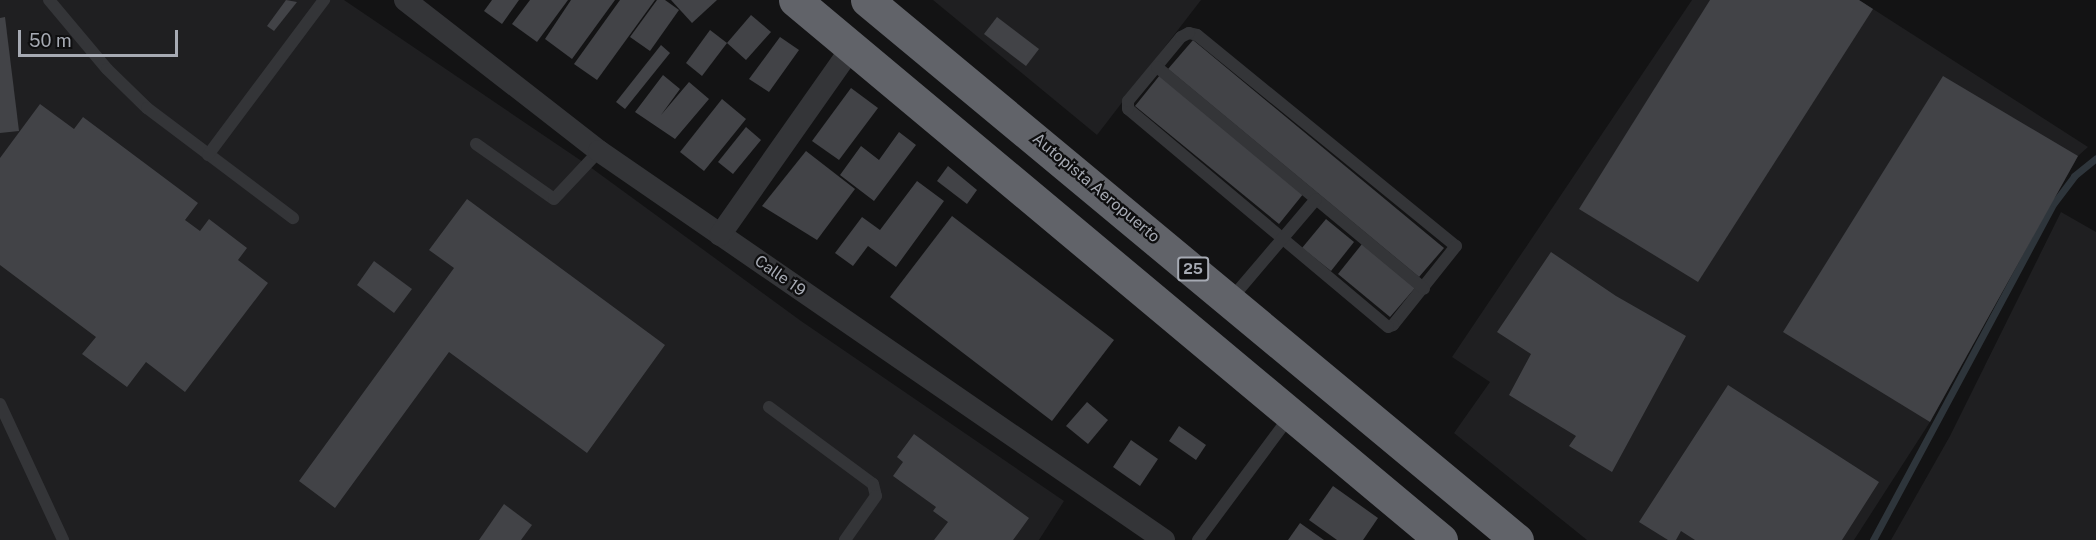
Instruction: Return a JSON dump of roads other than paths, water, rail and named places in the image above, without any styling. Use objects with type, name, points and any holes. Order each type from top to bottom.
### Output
[{"type":"highway","points":[[795,0],[853,46],[1441,540]]},
{"type":"highway","name":"Autopista Aeropuerto","points":[[867,0],[1517,540]]},
{"type":"street","name":"Calle 19","points":[[405,0],[599,151],[1164,540]]},
{"type":"street","points":[[720,235],[853,46]]},
{"type":"lane","points":[[49,0],[107,69],[147,108],[293,218]]},
{"type":"lane","points":[[208,155],[324,0]]},
{"type":"lane","points":[[1197,35],[1456,246],[1424,289],[1388,327],[1283,238],[1128,110],[1128,100],[1181,37],[1197,35]]},
{"type":"lane","points":[[1157,67],[1424,289]]},
{"type":"lane","points":[[476,144],[554,199],[599,151]]},
{"type":"lane","points":[[1230,300],[1316,199]]},
{"type":"lane","points":[[0,404],[63,540]]},
{"type":"lane","points":[[769,406],[873,484],[876,496],[845,540]]},
{"type":"lane","points":[[1198,540],[1292,414]]},
{"type":"waterway","points":[[1873,540],[2054,203],[2074,176],[2096,158]]}]
